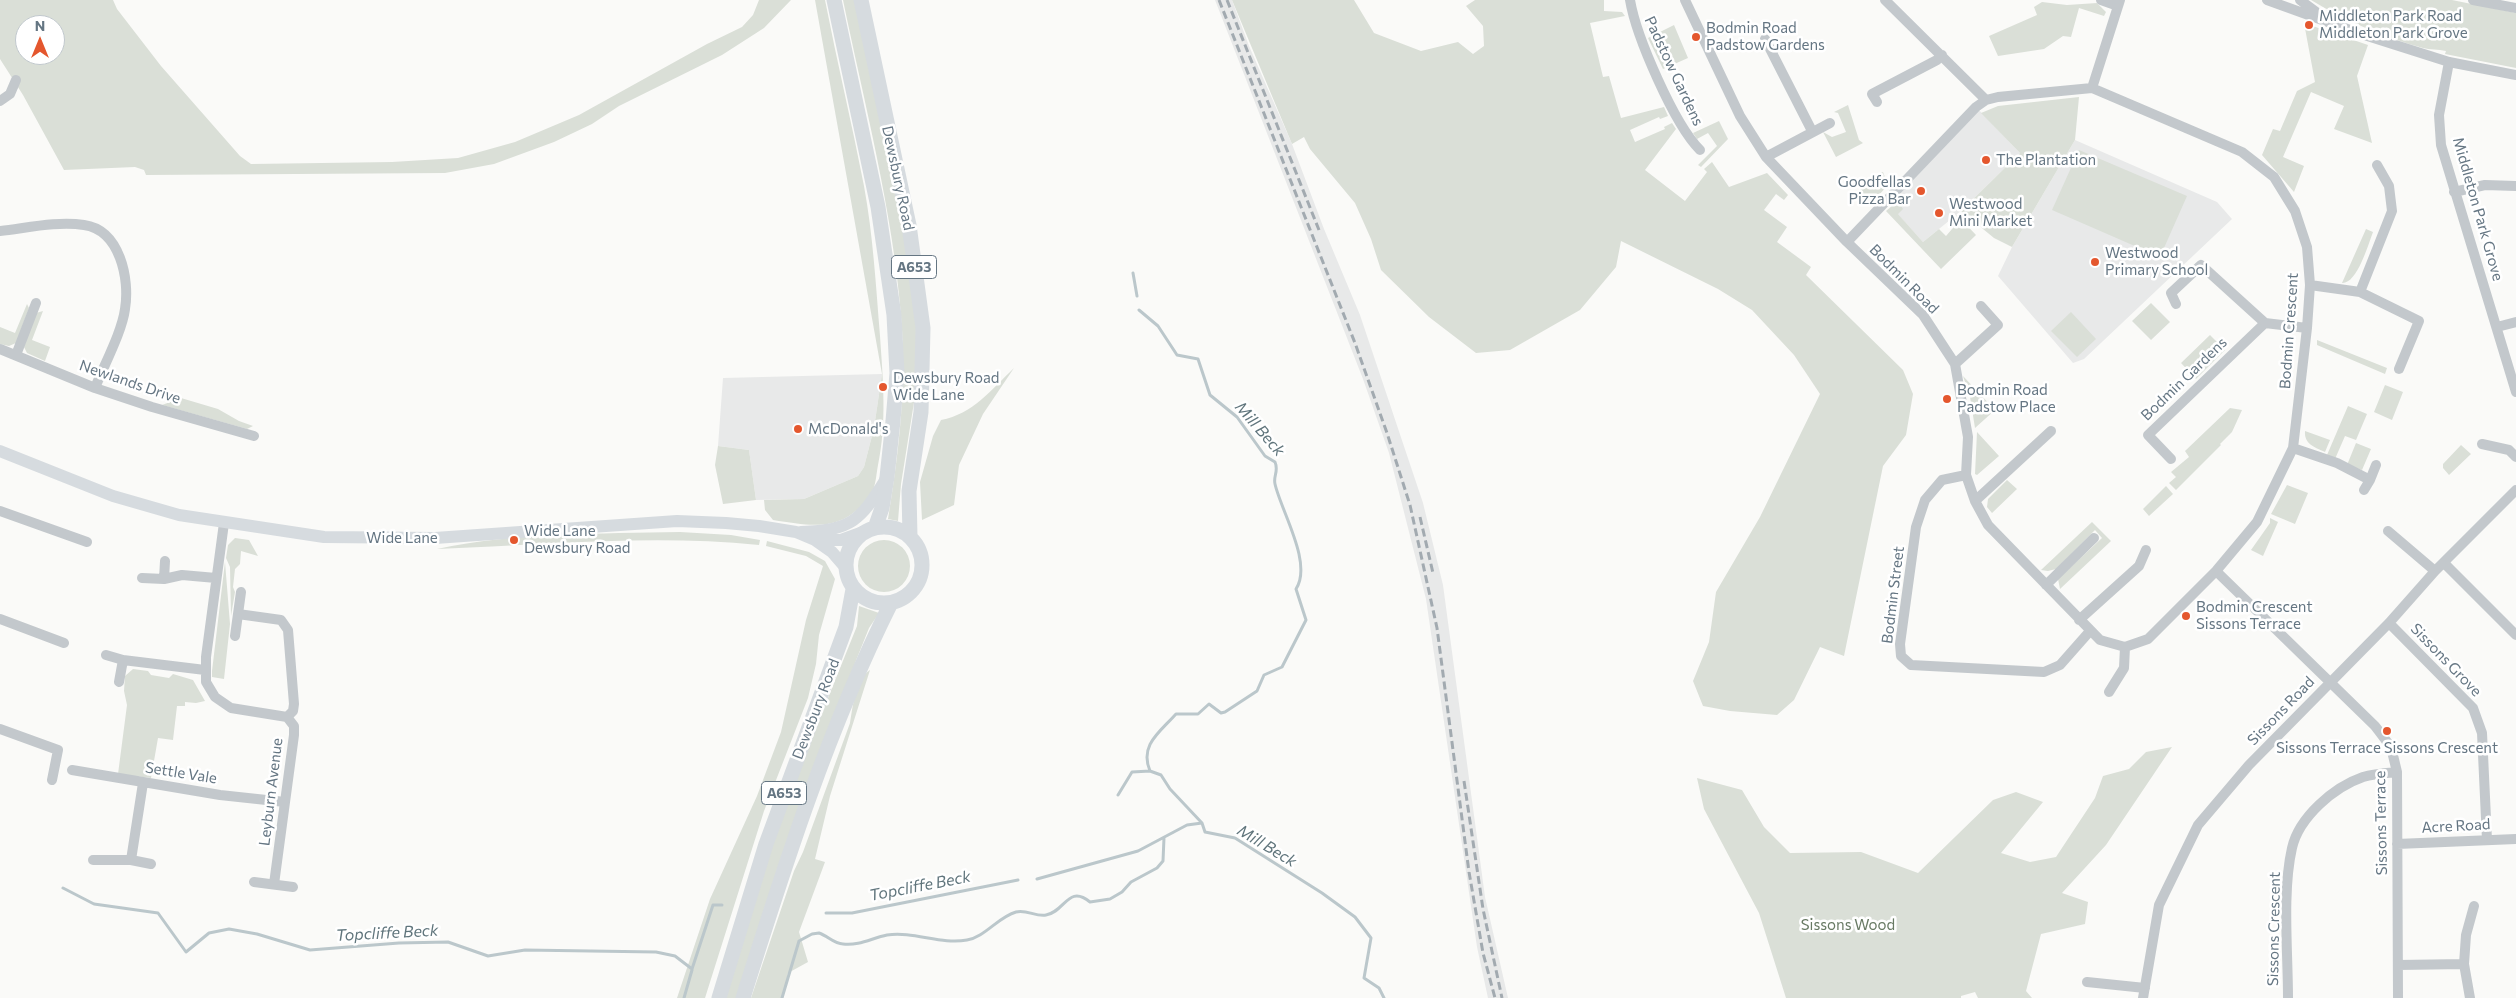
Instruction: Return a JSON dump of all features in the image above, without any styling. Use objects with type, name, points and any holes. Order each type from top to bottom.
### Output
[{"type":"highway","name":"Dewsbury Road","points":[[834,0],[878,207],[894,315],[897,373],[882,508],[870,529],[850,546],[845,566]]},
{"type":"highway","name":"Dewsbury Road","points":[[742,998],[787,857],[841,715],[891,603],[906,596],[917,584],[920,576],[922,559],[916,544],[910,537],[908,491],[921,412],[923,328],[908,225],[861,0]]},
{"type":"highway","points":[[870,529],[888,527],[900,530],[910,537]]},
{"type":"highway","points":[[845,566],[849,582],[854,589],[870,601],[891,603]]},
{"type":"highway","name":"Dewsbury Road","points":[[719,998],[766,844],[846,627],[854,589]]},
{"type":"main road","name":"Wide Lane","points":[[0,451],[113,496],[179,515],[324,537],[435,538],[676,521],[759,526],[796,532],[815,540],[832,552],[845,566]]},
{"type":"main road","points":[[796,532],[835,529],[853,520],[865,512],[887,476]]},
{"type":"main road","name":"Wide Lane","points":[[815,540],[842,540],[870,529]]},
{"type":"street","name":"Padstow Gardens","points":[[1630,0],[1635,24],[1676,117],[1690,139],[1700,150]]},
{"type":"street","name":"Bodmin Road","points":[[1685,0],[1740,116],[1766,157],[1846,242],[1923,315],[1954,364],[1968,437],[1966,475],[1975,501],[1988,525],[2100,640],[2125,647]]},
{"type":"street","points":[[1846,242],[1976,107],[1986,100],[1885,0]]},
{"type":"street","points":[[2092,88],[2119,3],[2101,0]]},
{"type":"street","points":[[2267,0],[2302,14],[2326,20],[2362,34],[2449,62],[2516,75]]},
{"type":"street","points":[[2300,0],[2326,20]]},
{"type":"street","points":[[2474,0],[2516,8]]},
{"type":"street","points":[[1765,39],[1812,131]]},
{"type":"street","points":[[1877,102],[1872,94],[1937,60],[1942,55]]},
{"type":"street","name":"Middleton Park Grove","points":[[2449,62],[2439,115],[2441,145],[2516,392]]},
{"type":"street","points":[[0,101],[10,94],[16,80]]},
{"type":"street","name":"Bodmin Crescent","points":[[1986,100],[2043,92],[2092,88],[2242,152],[2274,177],[2295,211],[2307,247],[2310,285],[2293,448],[2257,522],[2216,571],[2159,631],[2137,645],[2125,647]]},
{"type":"street","points":[[1766,157],[1830,123]]},
{"type":"street","points":[[2360,292],[2392,211],[2390,186],[2377,165]]},
{"type":"street","points":[[2454,192],[2485,185],[2516,186]]},
{"type":"street","points":[[0,231],[68,224],[86,225],[108,237],[116,247],[125,277],[125,311],[95,388]]},
{"type":"street","points":[[2176,304],[2170,293],[2201,264],[2265,323],[2307,328]]},
{"type":"street","points":[[2310,285],[2360,292],[2419,321],[2398,369]]},
{"type":"street","points":[[16,355],[36,303]]},
{"type":"street","points":[[1954,364],[1998,325],[1981,306]]},
{"type":"street","points":[[2497,327],[2516,322]]},
{"type":"street","name":"Bodmin Gardens","points":[[2170,459],[2148,435],[2265,323]]},
{"type":"street","name":"Newlands Drive","points":[[0,349],[95,388],[152,407],[254,436]]},
{"type":"street","points":[[1975,501],[2051,431]]},
{"type":"street","points":[[2482,444],[2508,450],[2516,457]]},
{"type":"street","points":[[2293,448],[2337,463],[2370,480]]},
{"type":"street","points":[[2364,490],[2376,465]]},
{"type":"street","name":"Bodmin Street","points":[[1966,475],[1942,480],[1925,500],[1916,527],[1900,644],[1901,656],[1911,665],[2044,672],[2060,665],[2090,631]]},
{"type":"street","name":"Sissons Road","points":[[2144,993],[2160,905],[2198,825],[2249,765],[2389,623],[2435,571],[2516,490]]},
{"type":"street","points":[[0,511],[87,542]]},
{"type":"street","points":[[224,523],[205,670],[206,682],[215,698],[231,708],[287,717]]},
{"type":"street","points":[[2388,531],[2435,571]]},
{"type":"street","points":[[2046,585],[2094,538]]},
{"type":"street","points":[[2079,620],[2139,566],[2146,550]]},
{"type":"street","points":[[164,579],[165,561]]},
{"type":"street","points":[[2444,563],[2516,636]]},
{"type":"street","name":"Sissons Terrace","points":[[2216,571],[2331,682],[2375,726],[2391,746],[2397,772],[2398,998]]},
{"type":"street","points":[[142,578],[164,579],[182,575],[216,578]]},
{"type":"street","points":[[235,636],[241,592]]},
{"type":"street","name":"Leyburn Avenue","points":[[238,614],[281,620],[288,630],[294,704],[293,711],[287,717],[294,726],[274,884]]},
{"type":"street","points":[[0,619],[64,642]]},
{"type":"street","name":"Sissons Grove","points":[[2389,623],[2473,708],[2482,733],[2487,840]]},
{"type":"street","points":[[2109,692],[2124,668],[2125,647]]},
{"type":"street","points":[[106,655],[123,660],[205,670]]},
{"type":"street","points":[[119,682],[123,660]]},
{"type":"street","points":[[0,729],[58,750],[52,780]]},
{"type":"street","name":"Settle Vale","points":[[72,770],[143,783],[285,802]]},
{"type":"street","name":"Sissons Crescent","points":[[2288,998],[2288,878],[2292,846],[2309,816],[2334,791],[2364,777],[2397,772]]},
{"type":"street","points":[[131,860],[143,783]]},
{"type":"street","name":"Acre Road","points":[[2398,844],[2516,839]]},
{"type":"street","points":[[94,860],[131,860],[151,864]]},
{"type":"street","points":[[254,882],[293,887]]},
{"type":"street","points":[[2470,998],[2464,964],[2466,934],[2474,906]]},
{"type":"street","points":[[2398,965],[2464,964]]},
{"type":"street","points":[[2087,982],[2144,993]]},
{"type":"shaded area","points":[[1215,0],[1232,0],[1249,46],[1292,144],[1324,229],[1360,315],[1423,503],[1443,585],[1485,897],[1508,998],[1488,998],[1477,947],[1426,599],[1389,453],[1363,379]]},
{"type":"shaded area","points":[[1976,107],[2020,153],[1961,211],[1923,242],[1885,200]]},
{"type":"shaded area","name":"Westwood Primary School","points":[[2075,140],[2217,202],[2232,219],[2084,359],[2073,363],[1998,276],[2012,247]]},
{"type":"shaded area","points":[[882,374],[874,428],[864,467],[858,476],[804,499],[756,500],[749,450],[718,446],[723,378]]},
{"type":"green space","points":[[0,0],[113,0],[117,9],[161,66],[240,156],[251,164],[392,162],[458,158],[515,142],[579,115],[707,44],[742,27],[753,15],[759,0],[791,0],[764,28],[722,55],[619,106],[592,124],[554,142],[494,164],[445,173],[146,175],[144,170],[135,167],[64,170],[23,95],[0,59]]},
{"type":"green space","points":[[815,0],[825,0],[864,186],[874,261],[884,401],[881,449],[871,494],[848,517],[837,522],[814,525],[773,520],[765,510],[764,500],[804,499],[858,476],[864,467],[874,428],[882,374]]},
{"type":"green space","points":[[843,0],[857,0],[909,248],[917,339],[915,396],[901,484],[898,521],[888,519],[899,443],[903,367],[903,341],[897,277],[885,197]]},
{"type":"green space","points":[[1232,0],[1354,0],[1374,33],[1421,51],[1458,42],[1473,54],[1484,46],[1483,26],[1466,6],[1475,0],[1604,0],[1604,11],[1622,12],[1625,16],[1590,23],[1603,77],[1609,76],[1621,118],[1664,107],[1668,116],[1660,119],[1659,117],[1630,130],[1635,142],[1665,129],[1664,127],[1672,123],[1676,129],[1645,170],[1685,201],[1707,172],[1704,169],[1712,162],[1729,187],[1767,173],[1788,195],[1784,200],[1776,194],[1764,210],[1787,227],[1777,242],[1811,267],[1806,275],[1903,370],[1913,394],[1906,435],[1883,466],[1844,656],[1820,647],[1794,700],[1777,715],[1730,711],[1703,706],[1693,681],[1709,642],[1716,592],[1760,517],[1820,394],[1794,355],[1752,310],[1718,289],[1621,241],[1616,267],[1580,310],[1510,350],[1476,353],[1429,317],[1381,270],[1371,239],[1355,203],[1310,149],[1304,137],[1292,144]]},
{"type":"green space","points":[[2311,0],[2452,0],[2516,13],[2516,68],[2445,54],[2446,51],[2426,49],[2394,39],[2351,22]]},
{"type":"green space","points":[[2042,2],[2067,5],[2097,3],[2106,12],[2104,16],[2079,8],[2071,37],[2063,36],[2044,49],[1998,56],[1989,36],[2037,15],[2034,7]]},
{"type":"green space","points":[[2304,23],[2368,45],[2357,76],[2372,143],[2334,129],[2344,106],[2311,92],[2283,157],[2304,166],[2294,192],[2262,155],[2273,129],[2280,131],[2297,91],[2315,82]]},
{"type":"green space","points":[[1674,25],[1688,58],[1663,69],[1648,38]]},
{"type":"green space","points":[[2079,97],[2075,140],[2012,247],[1994,238],[1961,211],[2020,153],[1981,113],[1998,106]]},
{"type":"green space","points":[[1848,105],[1859,140],[1863,143],[1836,157],[1823,132],[1832,137],[1846,132],[1838,113],[1834,112]]},
{"type":"green space","points":[[1719,121],[1728,139],[1701,167],[1698,165],[1717,146],[1708,133],[1697,139],[1693,133]]},
{"type":"green space","points":[[2079,150],[2187,196],[2160,257],[2052,210]]},
{"type":"green space","points":[[1883,172],[1888,185],[1869,206],[1858,185]]},
{"type":"green space","points":[[1893,205],[1901,206],[1903,209],[1898,214],[1923,242],[1939,229],[1946,236],[1958,222],[1954,217],[1957,215],[1976,235],[1941,269],[1886,211]]},
{"type":"green space","points":[[2366,229],[2373,232],[2361,263],[2352,277],[2347,282],[2342,283]]},
{"type":"green space","points":[[2151,303],[2170,322],[2151,340],[2132,321]]},
{"type":"green space","points":[[27,304],[29,308],[16,343],[9,346],[0,344],[0,327],[15,333]]},
{"type":"green space","points":[[43,311],[32,340],[50,347],[45,361],[27,353],[24,347],[36,313]]},
{"type":"green space","points":[[2071,312],[2096,339],[2077,357],[2051,331]]},
{"type":"green space","points":[[2210,335],[2225,350],[2196,379],[2181,363]]},
{"type":"green space","points":[[2317,340],[2387,368],[2385,374],[2317,345]]},
{"type":"green space","points":[[1014,368],[983,414],[959,465],[954,505],[922,520],[920,482],[933,436],[941,420],[972,407]]},
{"type":"green space","points":[[1963,376],[1995,410],[1975,428],[1970,397]]},
{"type":"green space","points":[[2385,385],[2403,392],[2392,420],[2374,412]]},
{"type":"green space","points":[[181,398],[218,409],[239,421],[253,426],[247,429],[162,405]]},
{"type":"green space","points":[[2348,406],[2367,414],[2356,440],[2345,436],[2335,459],[2327,455]]},
{"type":"green space","points":[[2230,408],[2242,410],[2232,432],[2176,490],[2169,483],[2176,477],[2171,472],[2189,457],[2185,451]]},
{"type":"green space","points":[[2305,431],[2330,440],[2325,452],[2308,442]]},
{"type":"green space","points":[[1977,432],[1999,456],[1977,475],[1975,474]]},
{"type":"green space","points":[[2356,443],[2371,449],[2362,470],[2347,465]]},
{"type":"green space","points":[[2461,445],[2471,454],[2449,475],[2443,468],[2443,464]]},
{"type":"green space","points":[[718,446],[749,450],[756,500],[723,504],[715,465]]},
{"type":"green space","points":[[2007,480],[2017,489],[1992,513],[1987,507],[1988,499]]},
{"type":"green space","points":[[2287,485],[2308,493],[2295,524],[2271,514]]},
{"type":"green space","points":[[2166,486],[2173,494],[2149,516],[2143,509]]},
{"type":"green space","points":[[2270,518],[2278,522],[2263,556],[2251,550],[2270,523]]},
{"type":"green space","points":[[2092,522],[2111,541],[2060,589],[2058,579],[2102,538],[2095,530],[2056,569],[2041,570]]},
{"type":"green space","points":[[680,532],[731,535],[760,540],[759,545],[679,540],[638,540],[437,549],[497,539],[588,534]]},
{"type":"green space","points":[[235,538],[249,540],[258,556],[241,551],[240,564],[235,569],[233,587],[235,592],[231,616],[230,567],[226,558],[228,545]]},
{"type":"green space","points":[[879,540],[889,540],[899,544],[906,551],[910,566],[906,581],[899,588],[889,592],[879,592],[869,588],[862,581],[858,571],[858,561],[862,551],[869,544]]},
{"type":"green space","points":[[767,541],[809,552],[825,561],[835,579],[819,635],[816,664],[808,698],[764,811],[705,998],[677,998],[710,899],[757,796],[781,732],[806,620],[823,566],[806,556],[766,546]]},
{"type":"green space","points":[[225,562],[230,624],[224,679],[212,677],[212,671]]},
{"type":"green space","points":[[859,606],[879,613],[869,628],[857,658],[780,861],[736,998],[723,998],[768,855],[809,745],[857,626]]},
{"type":"green space","points":[[133,669],[148,671],[151,675],[169,678],[173,674],[193,680],[205,701],[196,703],[185,702],[185,706],[177,706],[173,740],[158,738],[151,778],[118,774],[127,705],[124,691],[125,676]]},
{"type":"green space","points":[[870,670],[830,796],[815,859],[825,862],[799,932],[808,962],[788,973],[783,998],[751,998],[794,871],[803,852],[850,723],[858,687],[865,674]]},
{"type":"green space","name":"Sissons Wood","points":[[2172,747],[2106,845],[2062,893],[2088,902],[2085,924],[2041,934],[2026,991],[2032,998],[1978,998],[1975,992],[1961,996],[1961,998],[1786,998],[1759,913],[1704,809],[1697,778],[1742,790],[1764,827],[1790,853],[1861,852],[1918,873],[1993,800],[2016,792],[2043,802],[2001,853],[2030,862],[2056,857],[2095,798],[2103,776],[2129,769],[2146,752]]},
{"type":"waterway","name":"Mill Beck","points":[[1133,273],[1137,296]]},
{"type":"waterway","name":"Mill Beck","points":[[1139,310],[1158,326],[1177,355],[1198,359],[1210,395],[1237,417],[1265,456],[1275,462],[1275,484],[1294,537],[1301,565],[1300,578],[1296,589],[1306,620],[1282,667],[1264,675],[1257,691],[1225,712],[1221,713],[1209,704],[1198,714],[1176,714],[1158,733],[1149,746],[1147,762],[1150,771],[1161,775],[1170,789],[1202,823],[1205,832],[1235,838],[1322,893],[1355,917],[1371,938],[1364,978],[1379,988],[1384,998]]},
{"type":"waterway","points":[[1118,795],[1132,772],[1150,771]]},
{"type":"waterway","name":"Topcliffe Beck","points":[[1037,879],[1138,851],[1187,825],[1202,823]]},
{"type":"waterway","points":[[782,998],[799,941],[812,934],[819,933],[840,944],[860,943],[897,934],[947,941],[967,940],[980,935],[1003,918],[1016,912],[1024,911],[1046,915],[1058,909],[1071,897],[1077,896],[1083,897],[1090,902],[1110,899],[1122,892],[1131,882],[1157,868],[1163,861],[1164,838]]},
{"type":"waterway","name":"Topcliffe Beck","points":[[826,913],[852,913],[1018,880]]},
{"type":"waterway","name":"Topcliffe Beck","points":[[63,888],[94,904],[158,913],[186,952],[209,933],[229,929],[257,934],[310,950],[399,943],[448,942],[488,956],[525,950],[656,952],[675,956],[692,969],[713,905],[722,905]]},
{"type":"waterway","points":[[684,998],[692,970]]},
{"type":"railway","points":[[1219,0],[1355,343],[1410,505],[1437,628],[1469,872],[1483,953],[1495,998]]},
{"type":"railway","points":[[1227,0],[1319,230]]},
{"type":"railway","points":[[1420,517],[1433,573]]},
{"type":"railway","points":[[1464,781],[1483,909],[1502,998]]},
{"type":"place","name":"Middleton Park Road Middleton Park Grove","points":[[2309,25]]},
{"type":"place","name":"Bodmin Road Padstow Gardens","points":[[1696,37]]},
{"type":"place","name":"The Plantation","points":[[1986,160]]},
{"type":"place","name":"Goodfellas Pizza Bar","points":[[1921,191]]},
{"type":"place","name":"Westwood Mini Market","points":[[1939,213]]},
{"type":"place","name":"Westwood Primary School","points":[[2095,262]]},
{"type":"place","name":"Dewsbury Road Wide Lane","points":[[883,387]]},
{"type":"place","name":"Bodmin Road Padstow Place","points":[[1947,399]]},
{"type":"place","name":"McDonald's","points":[[798,429]]},
{"type":"place","name":"Wide Lane Dewsbury Road","points":[[514,540]]},
{"type":"place","name":"Bodmin Crescent Sissons Terrace","points":[[2186,616]]},
{"type":"place","name":"Sissons Terrace Sissons Crescent","points":[[2387,731]]}]
